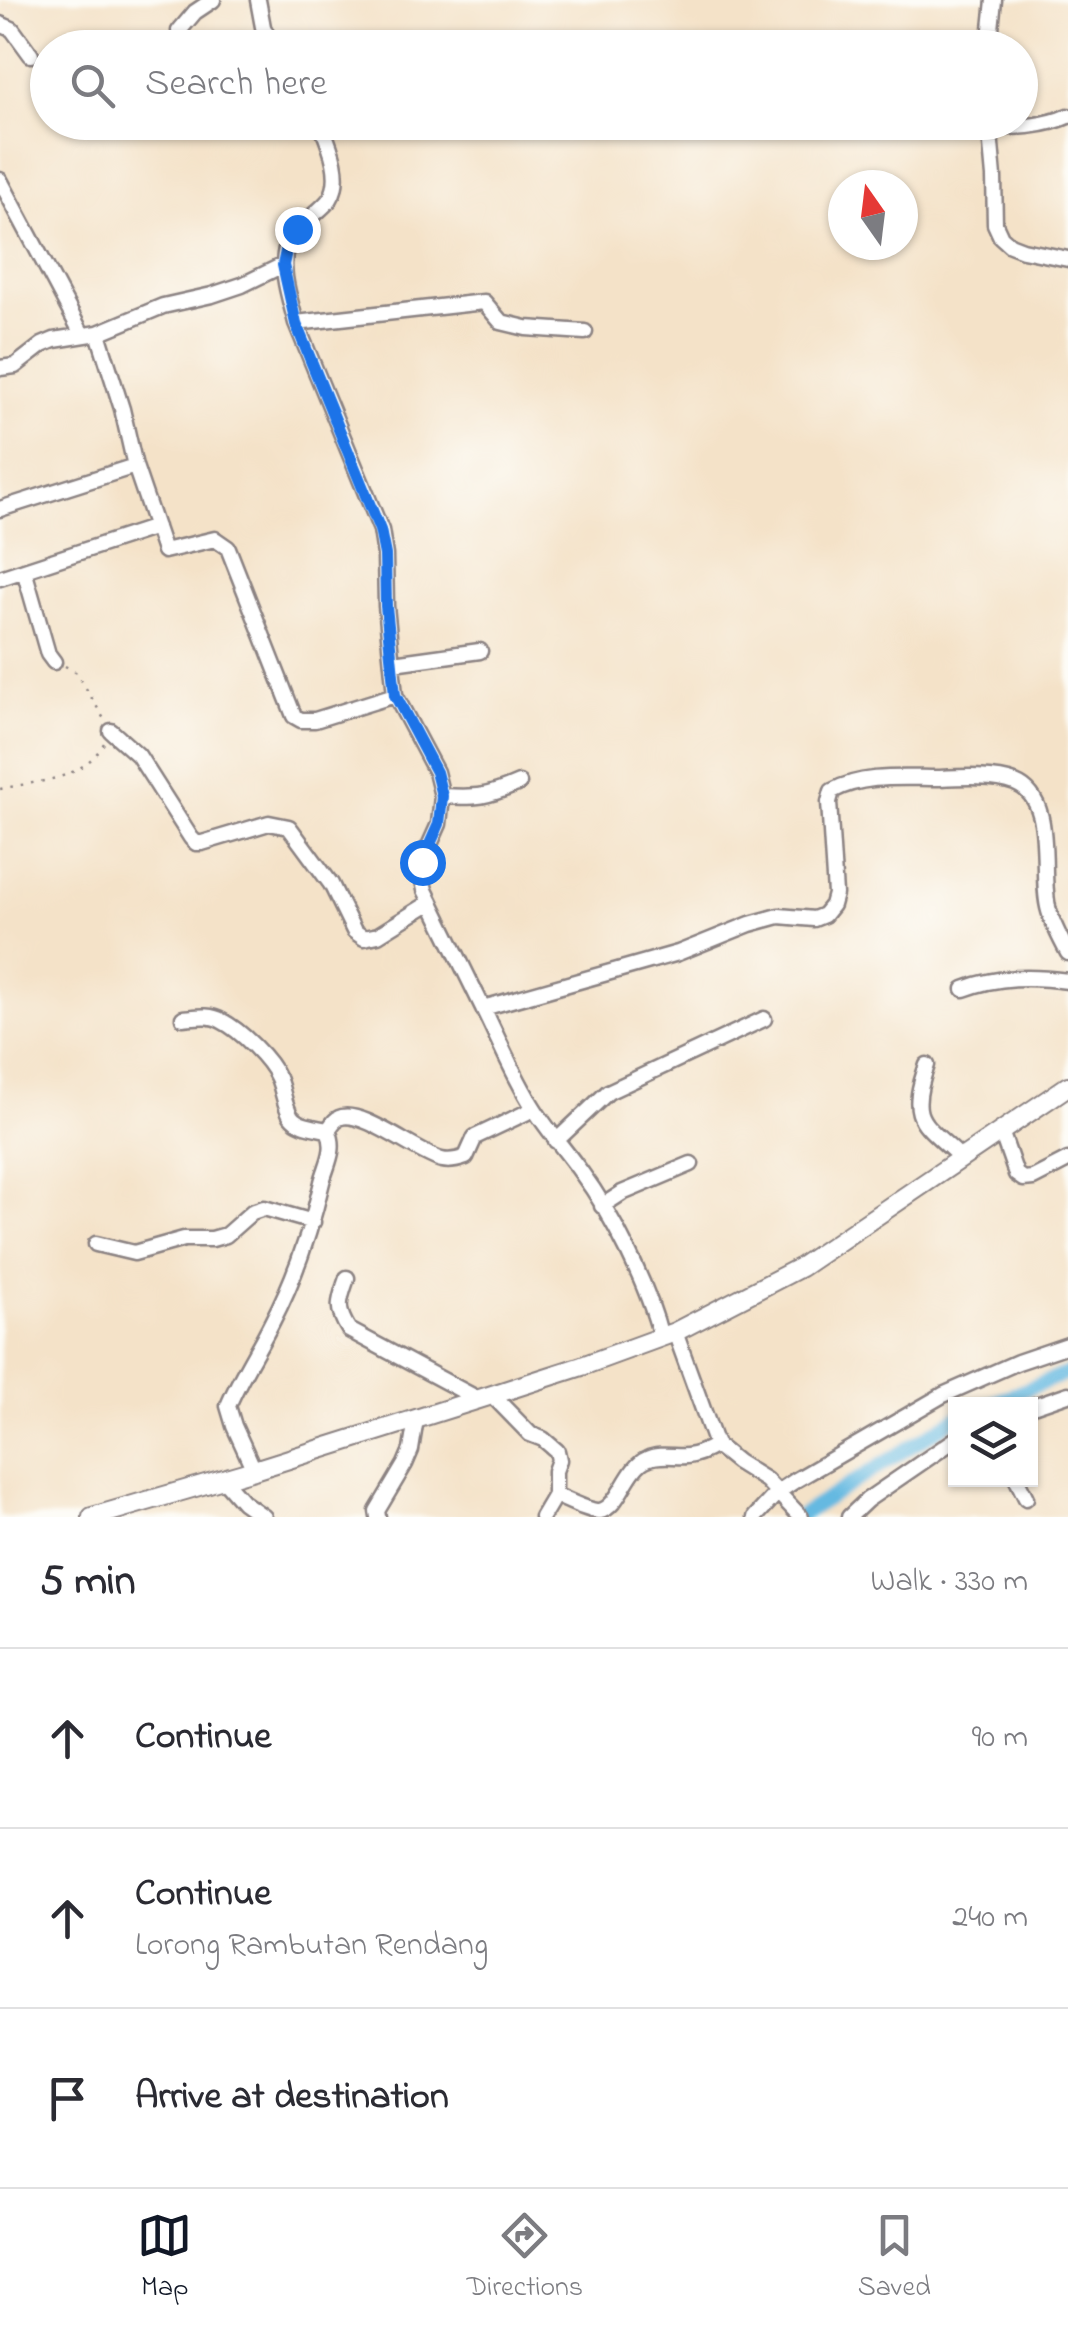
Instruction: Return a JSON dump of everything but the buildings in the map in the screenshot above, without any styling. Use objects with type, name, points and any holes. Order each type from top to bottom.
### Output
[{"type":"main road","points":[[92,1517],[416,1419],[668,1334],[801,1267],[1068,1086]]},
{"type":"street","points":[[179,30],[213,0]]},
{"type":"street","points":[[258,0],[264,30]]},
{"type":"street","points":[[991,30],[994,0]]},
{"type":"street","points":[[0,24],[12,28],[30,55]]},
{"type":"street","points":[[1038,124],[1068,116]]},
{"type":"street","points":[[327,140],[336,186],[328,201],[288,242],[283,265],[296,324],[380,530],[395,695],[436,772],[442,796],[439,824],[422,862],[422,876],[520,1086],[602,1206],[668,1334],[716,1445],[783,1496],[801,1517]]},
{"type":"street","points":[[990,140],[995,224],[1001,237],[1023,250],[1068,259]]},
{"type":"street","points":[[0,180],[90,334],[122,409],[135,466],[164,550],[215,540],[228,548],[294,716],[315,720],[395,695]]},
{"type":"street","points":[[0,368],[15,366],[54,340],[90,334],[163,306],[212,295],[283,265]]},
{"type":"street","points":[[296,324],[484,302],[501,322],[526,328],[586,332]]},
{"type":"street","points":[[0,509],[135,466]]},
{"type":"street","points":[[0,578],[156,527]]},
{"type":"street","points":[[24,570],[48,654],[54,662]]},
{"type":"street","points":[[393,664],[480,651]]},
{"type":"street","points":[[111,730],[138,755],[196,842],[269,823],[289,827],[331,884],[354,931],[364,938],[378,934],[431,902]]},
{"type":"street","points":[[483,1008],[649,962],[779,916],[814,919],[824,915],[836,894],[829,802],[832,790],[858,780],[993,779],[1014,782],[1026,790],[1041,815],[1048,909],[1068,953]]},
{"type":"street","points":[[442,796],[490,796],[519,783]]},
{"type":"street","points":[[964,989],[1016,978],[1068,981]]},
{"type":"street","points":[[182,1018],[204,1016],[222,1020],[270,1062],[295,1120],[328,1130]]},
{"type":"street","points":[[556,1142],[608,1092],[764,1019]]},
{"type":"street","points":[[928,1065],[918,1098],[920,1118],[962,1159]]},
{"type":"street","points":[[328,1130],[336,1119],[356,1117],[438,1160],[450,1162],[466,1158],[475,1136],[534,1110]]},
{"type":"street","points":[[254,1470],[228,1406],[286,1294],[333,1150],[328,1130]]},
{"type":"street","points":[[1001,1131],[1016,1174],[1023,1179],[1068,1160]]},
{"type":"street","points":[[602,1206],[622,1192],[692,1164]]},
{"type":"street","points":[[96,1244],[134,1253],[184,1239],[212,1239],[226,1235],[252,1212],[264,1208],[312,1222]]},
{"type":"street","points":[[346,1278],[338,1304],[340,1317],[349,1330],[485,1397],[558,1451],[555,1495],[542,1517]]},
{"type":"street","points":[[754,1517],[942,1395],[1068,1345]]},
{"type":"street","points":[[1038,1403],[1068,1394]]},
{"type":"street","points":[[378,1517],[377,1511],[405,1464],[416,1419]]},
{"type":"street","points":[[848,1517],[948,1444]]},
{"type":"street","points":[[555,1495],[602,1511],[610,1506],[636,1466],[646,1459],[689,1456],[716,1445]]},
{"type":"street","points":[[222,1479],[264,1517]]},
{"type":"street","points":[[1020,1487],[1026,1498]]},
{"type":"path","points":[[0,789],[58,778],[81,769],[96,756],[111,730],[77,673],[54,662]]},
{"type":"waterway","points":[[1006,1397],[1068,1373]]},
{"type":"waterway","points":[[798,1517],[948,1423]]},
{"type":"route","points":[[297,229],[288,242],[283,265],[296,324],[380,530],[395,695],[436,772],[442,796],[439,824],[422,862]]}]
